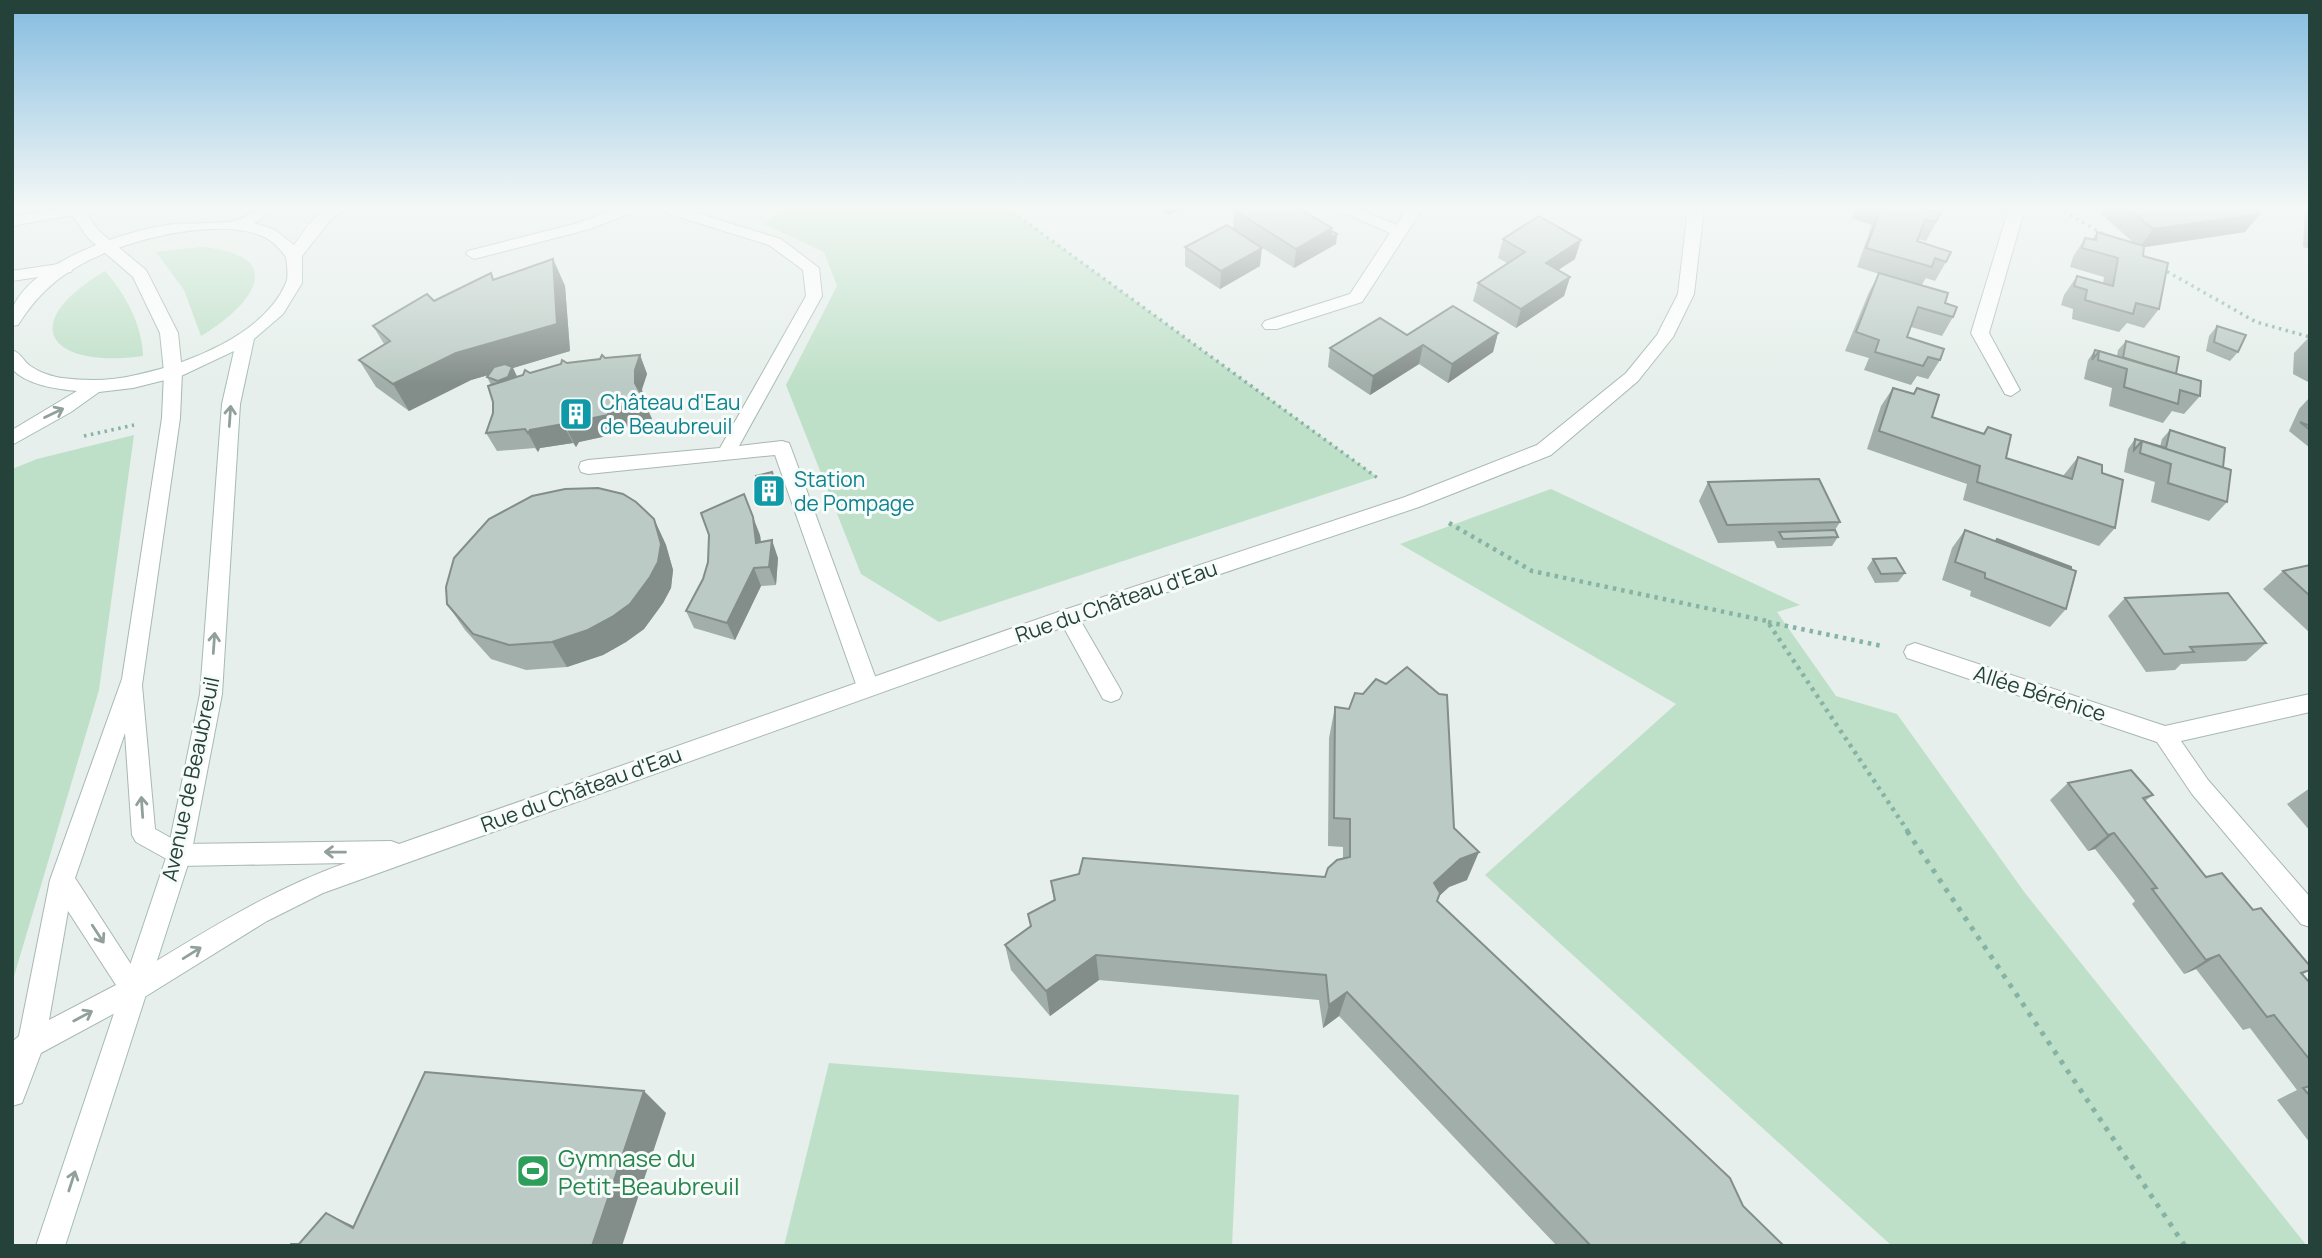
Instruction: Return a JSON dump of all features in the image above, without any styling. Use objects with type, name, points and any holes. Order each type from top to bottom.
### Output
[{"type":"street","points":[[12,1093],[62,880],[133,679],[171,418],[173,372],[169,333],[141,274],[133,267]]},
{"type":"street","points":[[12,356],[18,377],[54,383],[94,386],[130,383],[173,372],[209,358],[246,337],[279,309],[295,281],[294,267]]},
{"type":"street","points":[[726,453],[814,296],[809,267]]},
{"type":"street","points":[[1272,325],[1356,298],[1376,267]]},
{"type":"street","name":"Rue du Château d'Eau","points":[[22,1049],[134,989],[258,913],[316,885],[1068,617],[1412,502],[1544,450],[1632,377],[1664,337],[1686,294],[1689,267]]},
{"type":"street","points":[[2000,267],[1980,333],[2011,390]]},
{"type":"street","points":[[12,276],[65,268]]},
{"type":"street","points":[[12,321],[31,295],[65,268]]},
{"type":"street","name":"Avenue de Beaubreuil","points":[[50,1246],[179,855],[211,694],[231,404],[246,337]]},
{"type":"street","points":[[12,439],[30,426],[78,402],[94,386]]},
{"type":"street","points":[[588,467],[782,448],[869,687]]},
{"type":"street","points":[[1068,617],[1111,693]]},
{"type":"street","name":"Allée Bérénice","points":[[1915,652],[2165,734]]},
{"type":"street","points":[[133,679],[144,835],[179,855],[403,853]]},
{"type":"street","points":[[2310,703],[2165,734],[2200,786],[2310,916]]},
{"type":"street","points":[[62,880],[134,989]]},
{"type":"path","points":[[1088,267],[1412,502],[1532,571],[1915,652]]},
{"type":"path","points":[[2159,267],[2256,323],[2310,337]]},
{"type":"path","points":[[84,436],[138,424]]},
{"type":"path","points":[[1767,621],[2185,1246]]},
{"type":"green space","points":[[167,267],[251,267],[254,270],[254,282],[248,296],[220,324],[201,336],[184,290]]},
{"type":"green space","points":[[830,267],[1088,267],[1377,477],[939,622],[861,574],[786,385],[837,286]]},
{"type":"green space","points":[[105,271],[132,311],[140,333],[143,356],[85,356],[67,349],[55,339],[53,325],[60,309],[77,291]]},
{"type":"green space","points":[[134,435],[99,690],[12,983],[12,469],[37,459]]},
{"type":"green space","points":[[1551,489],[1800,605],[1777,612],[1836,696],[1897,714],[2025,893],[2307,1246],[1892,1246],[1485,875],[1676,704],[1400,544]]},
{"type":"green space","points":[[829,1063],[1239,1095],[1232,1246],[784,1246]]},
{"type":"building","points":[[531,267],[553,267],[557,324],[456,353],[393,384],[359,360],[390,341],[373,326],[427,294],[434,301],[491,273],[493,280]]},
{"type":"building","points":[[1503,267],[1552,267],[1570,277],[1521,309],[1478,283]]},
{"type":"building","points":[[2116,267],[2167,267],[2159,309],[2136,303],[2133,314],[2085,300],[2087,290],[2074,286],[2077,276],[2113,286]]},
{"type":"building","points":[[1879,273],[1948,293],[1945,303],[1957,307],[1953,317],[1918,307],[1907,337],[1944,349],[1940,360],[1928,357],[1923,366],[1875,352],[1879,340],[1856,332]]},
{"type":"building","points":[[1453,306],[1498,333],[1452,364],[1423,345],[1373,376],[1330,348],[1380,318],[1407,335]]},
{"type":"building","points":[[2217,326],[2246,335],[2238,352],[2214,342]]},
{"type":"building","points":[[2126,341],[2179,357],[2176,374],[2123,357]]},
{"type":"building","points":[[2099,351],[2201,381],[2200,396],[2180,390],[2178,404],[2124,387],[2127,369],[2098,360]]},
{"type":"building","points":[[602,355],[605,358],[640,355],[635,370],[635,383],[644,400],[608,411],[608,415],[569,423],[566,428],[563,424],[530,430],[528,433],[525,429],[486,433],[493,413],[488,386],[523,375],[525,370],[530,373],[561,364],[562,360],[567,363],[600,359]]},
{"type":"building","points":[[505,364],[512,367],[508,377],[498,381],[487,377],[494,367]]},
{"type":"building","points":[[1893,388],[1914,394],[1917,388],[1939,395],[1932,417],[1984,434],[1988,427],[2011,435],[2006,458],[2072,479],[2078,457],[2102,465],[2102,473],[2123,480],[2115,528],[1977,482],[1980,466],[1879,431]]},
{"type":"building","points":[[2170,430],[2225,448],[2223,468],[2142,441],[2166,448]]},
{"type":"building","points":[[2135,439],[2142,441],[2134,450]]},
{"type":"building","points":[[2142,441],[2231,470],[2227,502],[2168,483],[2171,464],[2140,453]]},
{"type":"building","points":[[772,472],[776,486],[760,491],[756,476]]},
{"type":"building","points":[[1819,479],[1840,522],[1727,525],[1708,482]]},
{"type":"building","points":[[598,488],[623,494],[636,502],[654,519],[661,544],[658,562],[630,604],[588,630],[552,642],[509,645],[473,634],[447,604],[446,587],[454,558],[489,519],[532,496],[565,489]]},
{"type":"building","points":[[744,494],[753,517],[756,543],[772,540],[769,567],[754,568],[727,623],[686,611],[703,579],[708,562],[709,535],[701,513]]},
{"type":"building","points":[[1835,530],[1838,537],[1783,539],[1779,532]]},
{"type":"building","points":[[1965,530],[2076,571],[2066,609],[1985,578],[1985,573],[1955,562]]},
{"type":"building","points":[[1997,539],[2071,567],[2071,569],[1996,541]]},
{"type":"building","points":[[1896,558],[1905,573],[1881,574],[1873,559]]},
{"type":"building","points":[[2310,565],[2310,596],[2283,571]]},
{"type":"building","points":[[2228,593],[2266,643],[2190,647],[2194,652],[2164,654],[2125,598]]},
{"type":"building","points":[[1407,667],[1439,694],[1447,695],[1454,828],[1479,852],[1460,859],[1434,883],[1440,893],[1437,901],[1730,1178],[1743,1206],[1784,1246],[1591,1246],[1347,992],[1329,1005],[1326,975],[1096,955],[1046,991],[1005,945],[1031,926],[1028,914],[1055,900],[1051,881],[1079,874],[1083,858],[1325,877],[1328,868],[1337,860],[1350,857],[1350,819],[1334,818],[1335,707],[1349,709],[1355,693],[1363,694],[1376,679],[1386,684]]},
{"type":"building","points":[[2131,770],[2153,795],[2143,798],[2206,877],[2222,873],[2253,910],[2261,908],[2310,966],[2310,970],[2301,973],[2310,983],[2310,1060],[2274,1015],[2267,1017],[2219,955],[2206,960],[2152,889],[2157,888],[2136,861],[2114,833],[2108,835],[2068,783]]},
{"type":"building","name":"Gymnase du Petit-Beaubreuil","points":[[425,1072],[644,1091],[592,1246],[290,1246],[299,1244],[326,1213],[353,1228]]},
{"type":"building","points":[[2310,1086],[2310,1096],[2303,1088]]},
{"type":"place","name":"Château d'Eau de Beaubreuil","points":[[576,414]]},
{"type":"place","name":"Station de Pompage","points":[[769,491]]},
{"type":"place","name":"Gymnase du Petit-Beaubreuil","points":[[533,1171]]}]
